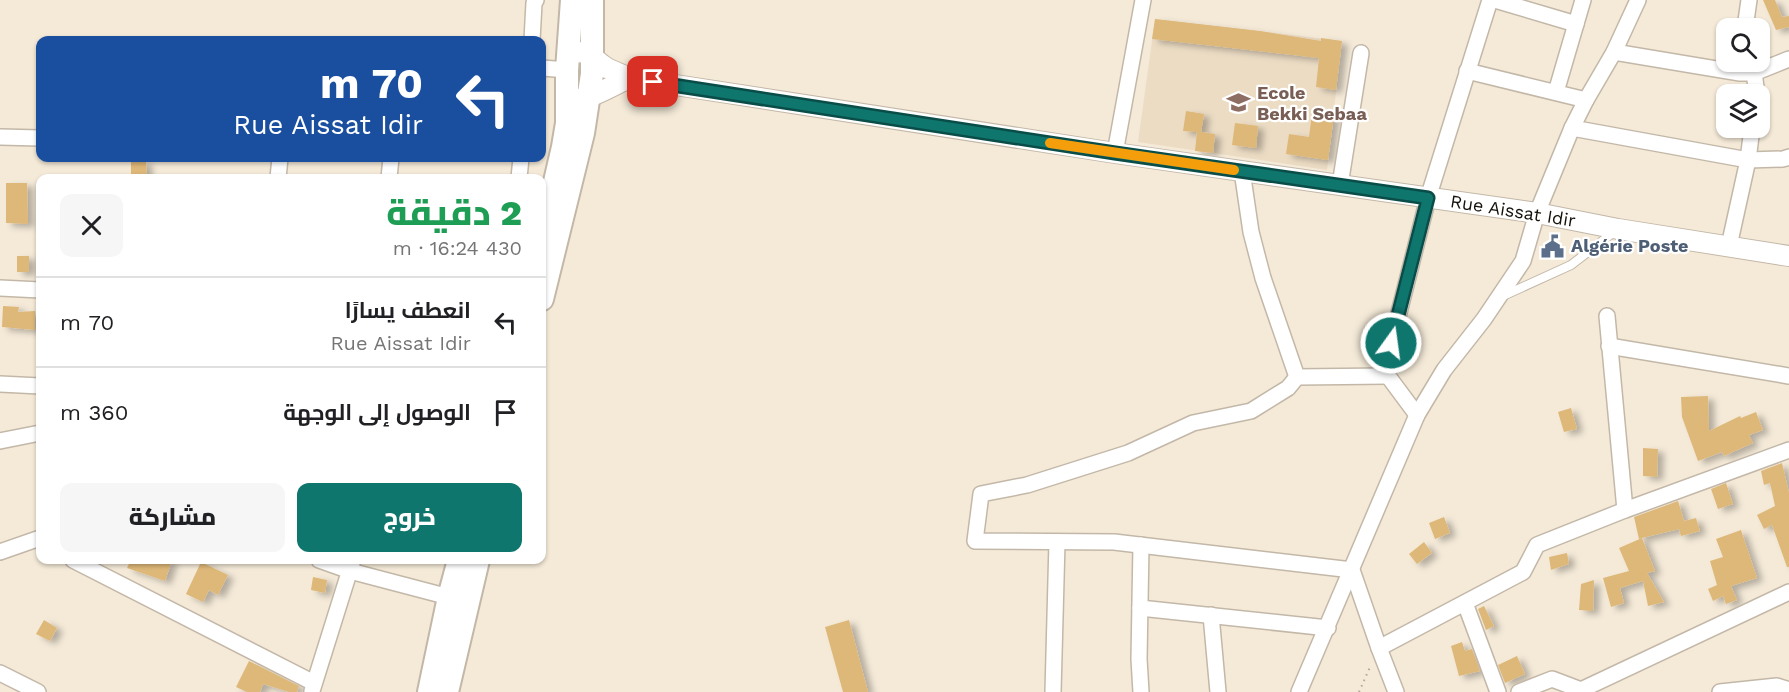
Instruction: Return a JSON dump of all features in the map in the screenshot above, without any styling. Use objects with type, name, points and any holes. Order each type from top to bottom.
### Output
[{"type":"main road","points":[[546,283],[578,159],[578,96],[567,63],[572,0]]},
{"type":"main road","points":[[546,221],[567,123],[578,96],[592,74],[592,0]]},
{"type":"main road","points":[[429,692],[458,564]]},
{"type":"main road","points":[[447,692],[477,564]]},
{"type":"street","points":[[532,36],[536,0]]},
{"type":"street","points":[[1115,153],[1143,0]]},
{"type":"street","points":[[1417,415],[1388,376],[1386,364],[1428,198],[1490,0]]},
{"type":"street","points":[[1495,0],[1576,24]]},
{"type":"street","points":[[1556,92],[1583,0]]},
{"type":"street","points":[[1299,692],[1417,415],[1444,370],[1484,319],[1523,261],[1537,213],[1572,128],[1614,52],[1638,0]]},
{"type":"street","points":[[1745,18],[1746,0]]},
{"type":"street","points":[[546,67],[567,63],[578,51],[592,56]]},
{"type":"street","points":[[1614,52],[1716,65]]},
{"type":"street","points":[[1340,185],[1361,53]]},
{"type":"street","name":"Rue Aissat Idir","points":[[592,56],[604,66],[630,78],[1115,153],[1537,213],[1618,229],[1789,256]]},
{"type":"street","points":[[1770,63],[1789,58]]},
{"type":"street","points":[[1467,71],[1586,100]]},
{"type":"street","points":[[578,96],[630,78]]},
{"type":"street","points":[[1572,128],[1748,160],[1789,158]]},
{"type":"street","points":[[0,137],[36,138]]},
{"type":"street","points":[[1729,246],[1751,138]]},
{"type":"street","points":[[1242,171],[1251,232],[1263,278],[1297,376]]},
{"type":"street","points":[[0,288],[36,290]]},
{"type":"street","points":[[1607,316],[1625,510]]},
{"type":"street","points":[[1609,346],[1789,376]]},
{"type":"street","points":[[1297,376],[1388,376]]},
{"type":"street","points":[[1297,376],[1288,388],[1251,411],[1193,423],[1128,453],[1028,485],[981,494],[975,542],[1114,543],[1352,570]]},
{"type":"street","points":[[0,384],[36,386]]},
{"type":"street","points":[[0,441],[36,434]]},
{"type":"street","points":[[1379,648],[1523,572],[1537,545],[1789,450]]},
{"type":"street","points":[[0,552],[36,541]]},
{"type":"street","points":[[1053,692],[1057,542]]},
{"type":"street","points":[[1141,546],[1141,692]]},
{"type":"street","points":[[81,564],[313,687],[351,565],[449,597]]},
{"type":"street","points":[[1352,570],[1396,692]]},
{"type":"street","points":[[1519,692],[1552,679],[1581,690],[1789,592]]},
{"type":"street","points":[[1465,603],[1498,692]]},
{"type":"street","points":[[1140,608],[1328,628]]},
{"type":"street","points":[[1211,615],[1218,692]]},
{"type":"street","points":[[1,674],[3,692]]},
{"type":"street","points":[[1,674],[38,692]]},
{"type":"street","points":[[1720,692],[1780,689]]},
{"type":"lane","points":[[1499,298],[1571,265],[1618,229]]},
{"type":"path","points":[[1359,692],[1379,648]]},
{"type":"shaded area","name":"Ecole Bekki Sebaa","points":[[1155,19],[1342,41],[1327,170],[1138,142]]},
{"type":"building","points":[[1763,0],[1775,0],[1782,17],[1789,16],[1789,27],[1776,30]]},
{"type":"building","points":[[1155,19],[1260,31],[1321,41],[1321,38],[1342,41],[1336,90],[1316,87],[1319,58],[1152,39]]},
{"type":"building","points":[[1186,111],[1204,114],[1201,132],[1215,134],[1213,153],[1195,151],[1197,132],[1183,131]]},
{"type":"building","points":[[1312,113],[1334,115],[1328,160],[1286,154],[1289,134],[1309,137]]},
{"type":"building","points":[[1235,123],[1258,126],[1256,148],[1232,145]]},
{"type":"building","points":[[131,162],[146,162],[147,174],[131,174]]},
{"type":"building","points":[[6,183],[27,183],[28,224],[6,223]]},
{"type":"building","points":[[17,256],[29,256],[29,272],[17,272]]},
{"type":"building","points":[[3,306],[19,307],[18,312],[35,311],[35,330],[2,327]]},
{"type":"building","points":[[1708,396],[1709,431],[1740,416],[1741,418],[1756,412],[1763,430],[1749,435],[1753,443],[1724,456],[1722,452],[1698,461],[1682,417],[1681,397]]},
{"type":"building","points":[[1571,408],[1577,429],[1564,432],[1558,412]]},
{"type":"building","points":[[1643,448],[1658,449],[1657,477],[1643,476]]},
{"type":"building","points":[[1782,463],[1789,493],[1789,567],[1787,567],[1772,525],[1764,529],[1757,515],[1775,506],[1770,483],[1764,485],[1761,471]]},
{"type":"building","points":[[1726,483],[1733,504],[1718,509],[1711,489]]},
{"type":"building","points":[[1678,501],[1684,521],[1696,518],[1700,531],[1681,536],[1679,529],[1639,539],[1634,517]]},
{"type":"building","points":[[1444,517],[1450,533],[1435,539],[1429,523]]},
{"type":"building","points":[[1741,530],[1757,578],[1731,586],[1737,600],[1726,604],[1723,596],[1713,601],[1708,589],[1717,585],[1710,561],[1723,557],[1716,539]]},
{"type":"building","points":[[1642,538],[1655,571],[1647,573],[1664,602],[1648,606],[1643,581],[1620,588],[1624,603],[1611,607],[1603,578],[1629,571],[1619,548]]},
{"type":"building","points":[[1424,542],[1432,553],[1417,564],[1409,554]]},
{"type":"building","points":[[1567,553],[1569,564],[1551,570],[1549,557]]},
{"type":"building","points":[[129,564],[171,564],[165,581],[127,568]]},
{"type":"building","points":[[200,564],[205,564],[228,575],[218,595],[209,590],[203,602],[186,594]]},
{"type":"building","points":[[313,577],[327,580],[325,593],[311,590]]},
{"type":"building","points":[[1594,580],[1593,611],[1579,610],[1581,584]]},
{"type":"building","points":[[1484,606],[1494,626],[1486,630],[1478,609]]},
{"type":"building","points":[[44,620],[57,628],[50,641],[36,634]]},
{"type":"building","points":[[849,620],[868,692],[843,692],[825,627]]},
{"type":"building","points":[[1462,642],[1465,651],[1472,649],[1480,671],[1459,676],[1451,646]]},
{"type":"building","points":[[1517,656],[1525,674],[1505,683],[1498,665]]},
{"type":"building","points":[[249,661],[299,686],[297,692],[289,692],[263,684],[260,692],[247,692],[236,687]]},
{"type":"slow traffic","points":[[1050,143],[1234,170]]},
{"type":"place","name":"Ecole Bekki Sebaa","points":[[1239,103]]},
{"type":"place","name":"Algérie Poste","points":[[1553,246]]},
{"type":"route","points":[[653,82],[1115,153],[1428,198],[1391,343]]}]
